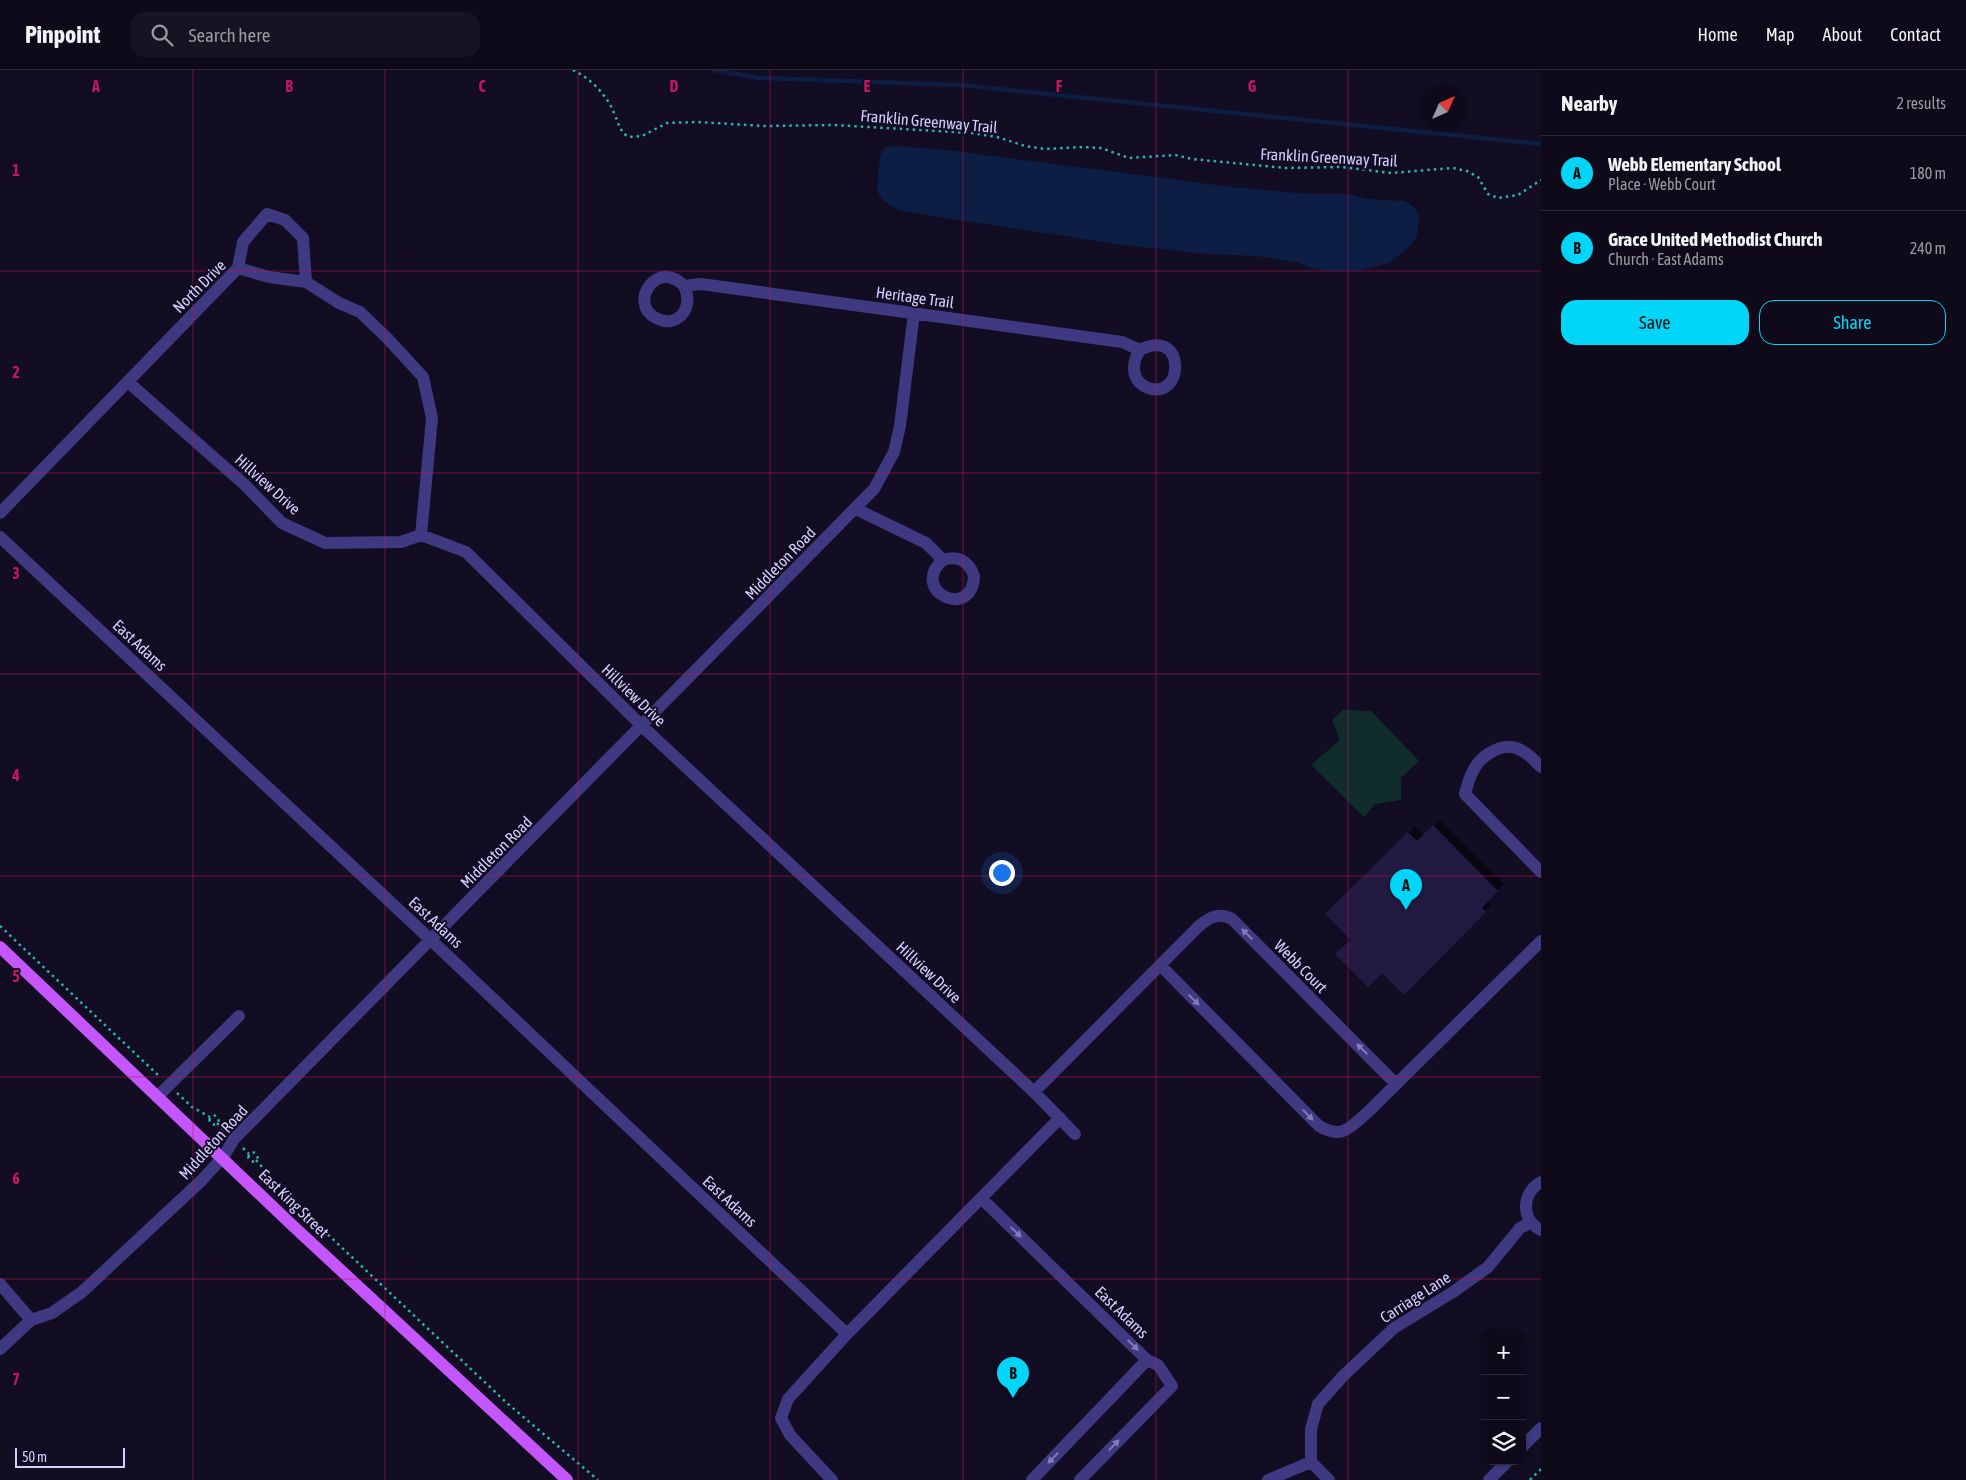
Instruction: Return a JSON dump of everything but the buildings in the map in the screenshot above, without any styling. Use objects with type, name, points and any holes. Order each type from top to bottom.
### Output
[{"type":"main road","name":"East King Street","points":[[0,946],[292,1225],[567,1480]]},
{"type":"street","points":[[238,268],[243,242],[267,214],[285,220],[304,238],[306,282]]},
{"type":"street","name":"North Drive","points":[[0,513],[238,268],[269,277],[306,282],[338,303],[360,312],[388,339],[422,377],[432,418],[421,535]]},
{"type":"street","name":"Heritage Trail","points":[[684,286],[701,284],[1122,342],[1140,350]]},
{"type":"street","name":"Middleton Road","points":[[0,1349],[31,1320],[52,1313],[82,1292],[177,1204],[223,1158],[234,1139],[874,489],[894,452],[900,426],[914,313]]},
{"type":"street","name":"Hillview Drive","points":[[128,382],[245,485],[282,523],[325,543],[401,542],[421,535],[466,552],[642,726],[1034,1092],[1075,1134]]},
{"type":"street","points":[[856,509],[926,543],[943,560]]},
{"type":"street","name":"East Adams","points":[[0,537],[431,940],[847,1334]]},
{"type":"street","points":[[1541,767],[1529,755],[1512,747],[1498,749],[1485,756],[1473,770],[1465,794],[1541,872]]},
{"type":"street","name":"Webb Court","points":[[1034,1092],[1207,919],[1219,915],[1232,919],[1396,1084]]},
{"type":"street","points":[[1160,965],[1319,1126],[1338,1134],[1349,1128],[1396,1084],[1541,941]]},
{"type":"street","points":[[157,1096],[239,1016]]},
{"type":"street","points":[[832,1480],[790,1435],[781,1418],[788,1400],[847,1334],[1060,1118]]},
{"type":"street","name":"Carriage Lane","points":[[1536,1226],[1527,1215],[1526,1199],[1530,1191],[1541,1182]]},
{"type":"street","name":"East Adams","points":[[981,1198],[1147,1360],[1158,1365],[1172,1386],[1080,1480]]},
{"type":"street","name":"Carriage Lane","points":[[1311,1462],[1311,1429],[1318,1404],[1342,1376],[1394,1328],[1453,1292],[1488,1267],[1520,1228],[1536,1226]]},
{"type":"street","points":[[0,1284],[31,1320]]},
{"type":"street","points":[[1032,1480],[1147,1360]]},
{"type":"street","points":[[1526,1443],[1541,1428]]},
{"type":"street","points":[[1268,1480],[1311,1462],[1329,1480]]},
{"type":"street","points":[[1489,1480],[1504,1465]]},
{"type":"path","name":"Franklin Greenway Trail","points":[[573,70],[580,73],[601,93],[615,114],[619,130],[628,137],[642,136],[667,123],[698,122],[764,126],[826,125],[972,133],[1045,149],[1100,148],[1129,158],[1175,155],[1192,159],[1285,168],[1342,167],[1391,173],[1453,168],[1478,177],[1488,194],[1498,198],[1518,195],[1541,180]]},
{"type":"path","points":[[0,926],[192,1107],[210,1117]]},
{"type":"path","points":[[256,1160],[270,1180],[508,1404],[598,1480]]},
{"type":"path","points":[[1530,1480],[1541,1469]]},
{"type":"green space","points":[[1343,710],[1371,711],[1419,761],[1401,778],[1401,800],[1375,804],[1364,817],[1311,765],[1340,740],[1332,720]]},
{"type":"water","points":[[886,147],[947,150],[1232,187],[1308,194],[1346,194],[1368,199],[1405,201],[1415,208],[1419,217],[1418,230],[1416,238],[1408,248],[1389,263],[1361,270],[1337,272],[1314,269],[1299,263],[1256,256],[1207,254],[1123,245],[933,216],[898,210],[884,201],[879,195],[877,186],[882,151]]},
{"type":"waterway","points":[[714,70],[759,78],[960,85],[1541,144]]},
{"type":"place","name":"Webb Elementary School","points":[[1406,910]]},
{"type":"place","name":"Grace United Methodist Church","points":[[1013,1398]]}]
